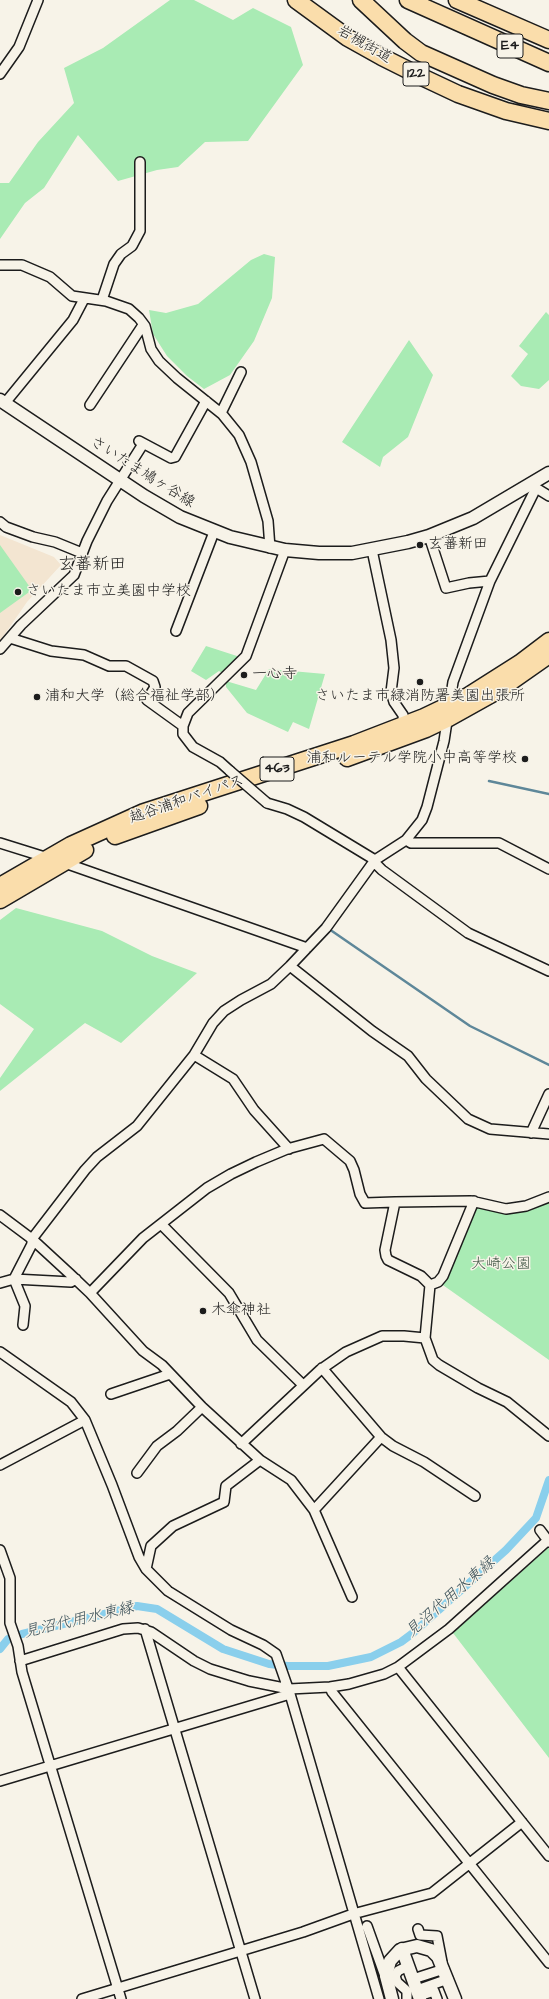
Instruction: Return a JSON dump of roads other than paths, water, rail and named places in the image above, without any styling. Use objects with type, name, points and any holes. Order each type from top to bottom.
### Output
[{"type":"highway","name":"岩槻街道","points":[[296,0],[348,38],[382,57],[458,94],[506,110],[549,121]]},
{"type":"highway","points":[[361,0],[405,41],[421,53],[494,85],[521,95],[549,101]]},
{"type":"highway","name":"E4","points":[[408,0],[549,63]]},
{"type":"highway","name":"E4","points":[[457,0],[549,40]]},
{"type":"highway","points":[[506,110],[549,126]]},
{"type":"highway","name":"越谷浦和バイパス","points":[[0,900],[81,851],[119,834],[265,784],[372,750],[426,729],[549,641]]},
{"type":"highway","name":"越谷浦和バイパス","points":[[0,886],[47,857],[144,812],[448,712],[499,690],[549,655]]},
{"type":"main road","name":"さいたま鳩ヶ谷線","points":[[2,402],[180,517],[214,532],[270,548],[285,550],[336,554],[372,550],[429,536],[473,518],[535,486],[549,473]]},
{"type":"main road","points":[[392,1999],[387,1969],[390,1961],[395,1954],[402,1949],[417,1946],[431,1950],[444,1970],[455,1999]]},
{"type":"main road","points":[[402,1949],[415,1993]]},
{"type":"street","points":[[0,74],[18,47],[38,0]]},
{"type":"street","points":[[102,300],[114,264],[122,254],[132,246],[140,231],[140,162]]},
{"type":"street","points":[[0,265],[22,265],[50,277],[72,296],[84,299],[102,300],[129,309],[143,325],[151,349],[159,361],[177,378],[221,412],[239,435],[251,462],[268,521],[270,548]]},
{"type":"street","points":[[2,402],[73,320],[84,299]]},
{"type":"street","points":[[90,405],[143,325]]},
{"type":"street","points":[[221,412],[241,372]]},
{"type":"street","points":[[0,649],[21,625],[74,575],[82,553],[103,508],[120,479],[124,477],[141,442],[171,458],[175,456],[206,401]]},
{"type":"street","points":[[23,1325],[25,1306],[14,1279],[32,1244],[32,1239],[85,1170],[98,1157],[137,1126],[194,1055],[212,1023],[224,1011],[271,984],[290,966],[326,928],[374,861],[406,840],[422,820],[427,807],[444,741],[453,682],[490,581],[535,486],[549,496]]},
{"type":"street","points":[[0,522],[6,527],[33,537],[54,542],[82,553]]},
{"type":"street","points":[[176,631],[214,532]]},
{"type":"street","points":[[429,536],[446,588],[480,581],[490,581]]},
{"type":"street","points":[[285,550],[246,656],[188,713],[182,726],[183,734],[193,747],[220,762],[267,803],[287,809],[304,817],[374,861],[382,870],[468,933],[549,971]]},
{"type":"street","points":[[372,550],[391,640],[394,668],[391,692],[394,702],[403,715],[404,726]]},
{"type":"street","points":[[10,638],[51,651],[84,655],[109,666],[126,666],[153,681],[154,687],[147,700],[182,726]]},
{"type":"street","points":[[406,840],[411,843],[499,843],[549,869]]},
{"type":"street","points":[[0,843],[63,862],[308,948]]},
{"type":"street","points":[[290,966],[372,1031],[408,1056],[426,1079],[468,1119],[490,1129],[549,1134]]},
{"type":"street","points":[[194,1055],[233,1079],[254,1110],[289,1149]]},
{"type":"street","points":[[531,1133],[549,1094]]},
{"type":"street","points":[[90,1293],[143,1238],[207,1188],[231,1174],[289,1149],[324,1138],[350,1161],[354,1170],[360,1194],[365,1202],[474,1202],[506,1209],[516,1208],[549,1197]]},
{"type":"street","points":[[395,1202],[385,1250],[386,1256],[388,1260],[421,1276],[430,1285]]},
{"type":"street","points":[[430,1285],[438,1282],[442,1276],[474,1202]]},
{"type":"street","points":[[0,1215],[32,1239],[76,1279],[143,1351],[170,1374],[241,1444],[260,1460],[291,1480],[314,1510],[352,1597]]},
{"type":"street","points":[[161,1224],[230,1293],[257,1340],[303,1385]]},
{"type":"street","points":[[0,1283],[14,1279],[71,1282],[76,1279]]},
{"type":"street","points":[[430,1285],[425,1338],[428,1352],[439,1365],[478,1388],[507,1402],[549,1436]]},
{"type":"street","points":[[241,1444],[322,1368],[346,1352],[382,1336],[425,1338]]},
{"type":"street","points":[[0,1352],[71,1402],[85,1420],[112,1485],[139,1557],[146,1569],[168,1591],[231,1630],[271,1649],[274,1652],[289,1691],[379,1999]]},
{"type":"street","points":[[322,1368],[381,1437],[411,1457],[424,1462],[475,1496]]},
{"type":"street","points":[[111,1394],[170,1374]]},
{"type":"street","points":[[137,1473],[157,1446],[177,1432],[202,1407]]},
{"type":"street","points":[[0,1465],[85,1420]]},
{"type":"street","points":[[314,1510],[381,1437]]},
{"type":"street","points":[[146,1569],[151,1546],[173,1526],[224,1502],[226,1486],[260,1460]]},
{"type":"street","points":[[0,1781],[289,1691],[330,1687],[367,1679],[398,1667],[450,1629],[548,1541],[540,1530]]},
{"type":"street","points":[[0,1550],[10,1578],[10,1623],[17,1642],[20,1661],[50,1766],[121,1999]]},
{"type":"street","points":[[20,1661],[123,1629],[145,1629],[158,1636],[194,1661],[210,1669],[289,1691]]},
{"type":"street","points":[[145,1629],[255,1999]]},
{"type":"street","points":[[398,1667],[549,1856]]},
{"type":"street","points":[[330,1687],[332,1692],[549,1962]]},
{"type":"street","points":[[82,1999],[303,1932],[353,1914],[410,1903],[432,1893],[522,1822]]},
{"type":"street","points":[[367,1926],[388,1982]]},
{"type":"street","points":[[415,1993],[430,1976],[444,1970],[437,1936],[420,1935],[418,1929]]},
{"type":"street","points":[[408,1966],[398,1971],[395,1976],[397,1982],[407,1991],[415,1993],[434,1991],[437,1999]]},
{"type":"waterway","points":[[489,781],[549,794]]},
{"type":"waterway","points":[[329,929],[470,1026],[549,1065]]},
{"type":"waterway","name":"見沼代用水東縁","points":[[0,1649],[8,1639],[22,1634],[137,1606],[157,1609],[223,1649],[269,1664],[288,1666],[328,1666],[371,1657],[401,1642],[413,1633],[506,1550],[536,1518],[549,1480]]},
{"type":"place","name":"玄蕃新田","points":[[420,545]]},
{"type":"place","name":"さいたま市立美園中学校","points":[[18,592]]},
{"type":"place","name":"一心寺","points":[[244,675]]},
{"type":"place","name":"さいたま市緑消防署美園出張所","points":[[420,682]]},
{"type":"place","name":"浦和大学（総合福祉学部）","points":[[37,697]]},
{"type":"place","name":"浦和ルーテル学院小中高等学校","points":[[525,759]]},
{"type":"place","name":"木傘神社","points":[[203,1311]]},
{"type":"district","name":"玄蕃新田","points":[[92,565]]},
{"type":"park label","name":"大崎公園","points":[[501,1265]]}]
